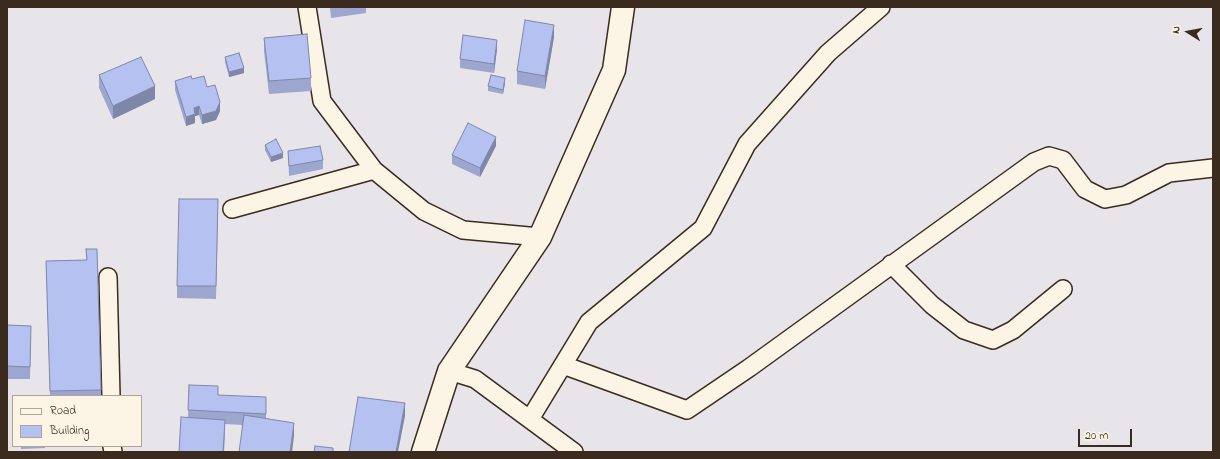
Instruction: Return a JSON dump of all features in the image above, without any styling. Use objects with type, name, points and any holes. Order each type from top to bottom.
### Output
[{"type":"street","points":[[307,7],[322,101],[374,170],[424,211],[462,230],[540,237]]},
{"type":"street","points":[[423,452],[449,371],[540,237],[614,70],[623,7]]},
{"type":"street","points":[[530,419],[588,322],[703,228],[747,144],[828,53],[881,7]]},
{"type":"street","points":[[563,365],[686,410],[749,368],[1034,162],[1049,156],[1063,160],[1085,189],[1105,198],[1126,195],[1169,173],[1213,168]]},
{"type":"street","points":[[232,209],[374,170]]},
{"type":"street","points":[[891,264],[932,305],[964,330],[993,340],[1013,330],[1063,289]]},
{"type":"street","points":[[108,277],[111,395]]},
{"type":"street","points":[[449,371],[475,379],[574,452]]},
{"type":"building","points":[[525,20],[554,25],[545,76],[517,71]]},
{"type":"building","points":[[307,34],[311,78],[269,81],[264,38]]},
{"type":"building","points":[[463,35],[497,40],[494,64],[460,59]]},
{"type":"building","points":[[239,53],[244,68],[229,72],[225,57]]},
{"type":"building","points":[[141,57],[155,86],[113,106],[99,75]]},
{"type":"building","points":[[491,75],[505,78],[503,90],[488,86]]},
{"type":"building","points":[[191,76],[192,79],[204,76],[207,87],[215,85],[220,102],[216,111],[202,115],[199,106],[194,108],[195,114],[186,117],[175,81]]},
{"type":"building","points":[[468,123],[496,137],[480,168],[452,155]]},
{"type":"building","points":[[276,139],[283,153],[271,157],[265,145]]},
{"type":"building","points":[[320,146],[323,160],[289,166],[288,151]]},
{"type":"building","points":[[179,199],[218,199],[216,286],[177,286]]},
{"type":"building","points":[[86,249],[97,249],[101,390],[50,391],[46,261],[87,260]]},
{"type":"building","points":[[7,325],[31,326],[30,367],[7,366]]},
{"type":"building","points":[[189,385],[218,386],[218,395],[266,397],[266,414],[188,410]]},
{"type":"building","points":[[358,397],[405,403],[396,452],[349,452]]},
{"type":"building","points":[[244,415],[294,423],[290,452],[239,452]]},
{"type":"building","points":[[181,417],[225,420],[223,452],[179,452]]},
{"type":"building","points":[[315,446],[333,448],[333,452],[314,452]]}]
